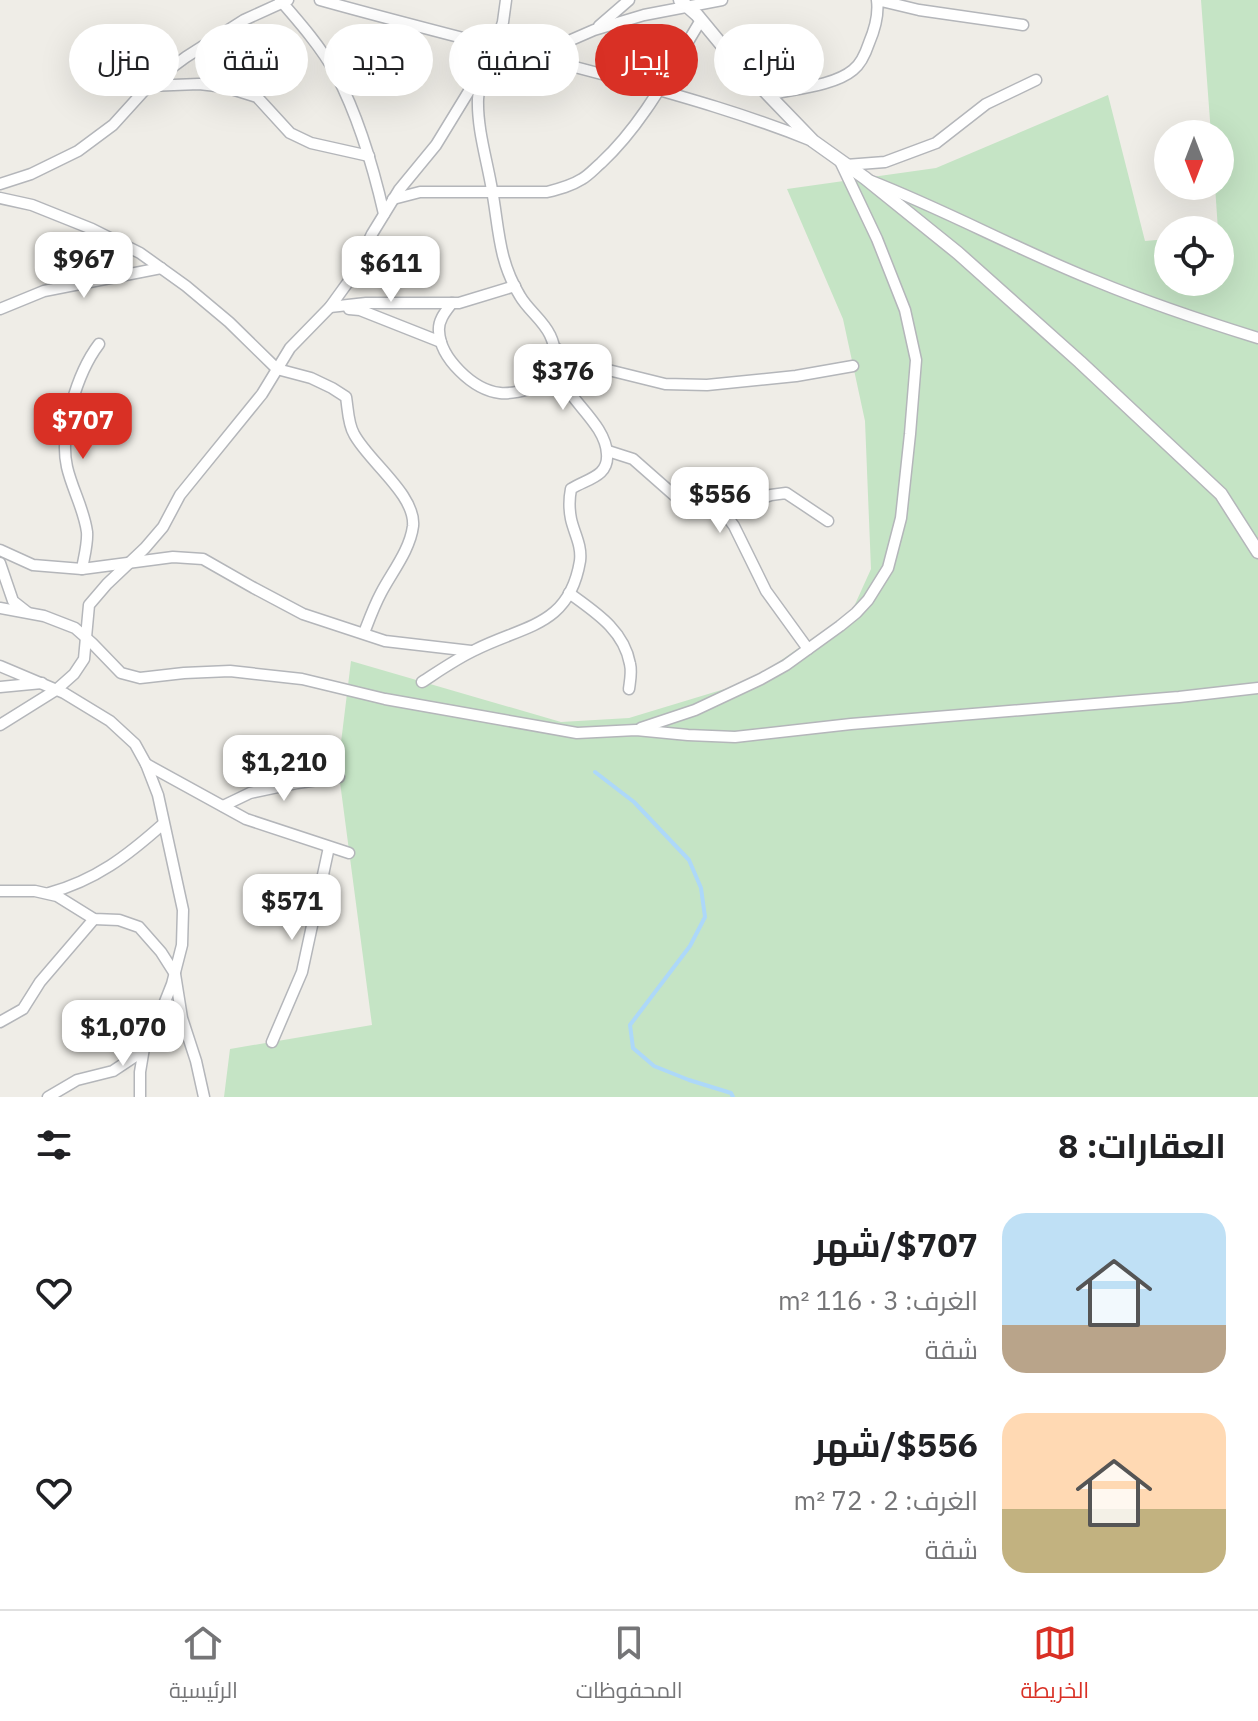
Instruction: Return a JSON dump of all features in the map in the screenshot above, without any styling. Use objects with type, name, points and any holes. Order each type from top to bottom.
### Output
[{"type":"street","points":[[320,0],[449,34]]},
{"type":"street","points":[[502,24],[506,0]]},
{"type":"street","points":[[594,30],[629,0]]},
{"type":"street","points":[[579,37],[684,3],[722,0]]},
{"type":"street","points":[[824,82],[855,69],[864,56],[879,14],[877,0],[919,10],[1023,25]]},
{"type":"street","points":[[179,62],[244,20],[283,1],[335,72],[357,121],[384,214]]},
{"type":"street","points":[[684,3],[714,36]]},
{"type":"street","points":[[698,25],[701,20]]},
{"type":"street","points":[[843,163],[885,162],[936,143],[986,104],[1036,80]]},
{"type":"street","points":[[179,85],[225,87],[257,97],[290,133],[311,143],[369,156]]},
{"type":"street","points":[[0,184],[31,174],[78,151],[113,125],[139,96]]},
{"type":"street","points":[[0,725],[56,690],[74,674],[84,659],[89,605],[163,527],[180,495],[262,394],[290,348],[330,307],[351,278],[393,199],[436,145],[465,96]]},
{"type":"street","points":[[422,682],[472,652],[539,624],[560,608],[573,585],[580,558],[579,542],[571,521],[571,489],[596,478],[607,466],[608,451],[596,425],[561,378],[557,349],[548,331],[520,297],[503,258],[480,130],[478,96]]},
{"type":"street","points":[[393,199],[420,192],[547,192],[563,188],[584,178],[614,150],[655,96]]},
{"type":"street","points":[[678,96],[813,141]]},
{"type":"street","points":[[769,96],[813,141],[865,178],[958,253],[1165,441],[1221,494],[1258,552]]},
{"type":"street","points":[[636,730],[695,710],[773,672],[856,613],[888,568],[901,518],[916,360],[905,310],[843,163]]},
{"type":"street","points":[[865,178],[912,196],[1094,281],[1258,338]]},
{"type":"street","points":[[0,198],[32,205],[92,229],[140,253],[229,322],[277,369],[311,378],[346,397],[352,431],[408,503],[413,524],[407,548],[379,596],[364,633]]},
{"type":"street","points":[[0,309],[44,291],[161,268]]},
{"type":"street","points":[[330,307],[366,303],[459,303],[515,286]]},
{"type":"street","points":[[452,303],[438,328],[441,342],[446,357],[474,383],[501,394],[530,389],[561,378]]},
{"type":"street","points":[[330,307],[360,310],[441,342]]},
{"type":"street","points":[[82,569],[87,534],[80,502],[67,468],[64,441],[82,373],[99,344]]},
{"type":"street","points":[[557,349],[584,364],[665,384],[707,385],[796,376],[853,366]]},
{"type":"street","points":[[608,451],[633,459],[675,496],[698,505],[721,508],[786,493],[828,521]]},
{"type":"street","points":[[721,508],[734,526],[766,591],[808,649]]},
{"type":"street","points":[[0,550],[33,565],[82,569],[173,557],[203,559],[303,614],[385,641],[472,652]]},
{"type":"street","points":[[0,563],[13,601],[28,614]]},
{"type":"street","points":[[569,593],[612,626],[625,647],[631,667],[629,689]]},
{"type":"street","points":[[0,608],[44,616],[75,628],[121,673],[140,678],[230,671],[302,679],[385,699],[577,733],[636,730],[735,737],[1258,688]]},
{"type":"street","points":[[0,666],[42,683],[110,721],[135,744],[158,795],[183,910],[182,945],[175,974],[155,1027],[137,1055],[113,1071],[77,1080],[48,1097]]},
{"type":"street","points":[[0,687],[42,683]]},
{"type":"street","points":[[146,764],[246,819],[349,853]]},
{"type":"street","points":[[223,806],[250,793],[339,777]]},
{"type":"street","points":[[47,893],[71,887],[106,870],[163,824]]},
{"type":"street","points":[[272,1042],[302,972],[329,847]]},
{"type":"street","points":[[0,891],[47,893],[94,919],[119,920],[139,927],[175,974],[182,1018],[204,1097]]},
{"type":"street","points":[[0,1022],[23,1009],[40,982],[94,919]]},
{"type":"street","points":[[140,1097],[140,1072],[146,1042]]},
{"type":"green space","points":[[1201,0],[1258,0],[1258,1097],[224,1097],[230,1049],[372,1025],[338,767],[351,661],[561,722],[629,718],[751,681],[852,611],[871,569],[865,421],[843,319],[787,189],[936,168],[1108,95],[1145,241],[1154,240],[1154,296],[1234,296],[1234,216],[1217,216],[1216,200],[1234,200],[1234,120],[1210,120]]},
{"type":"waterway","points":[[595,772],[634,802],[689,860],[701,888],[705,917],[690,946],[630,1025],[633,1048],[654,1066],[731,1093],[733,1097]]}]
